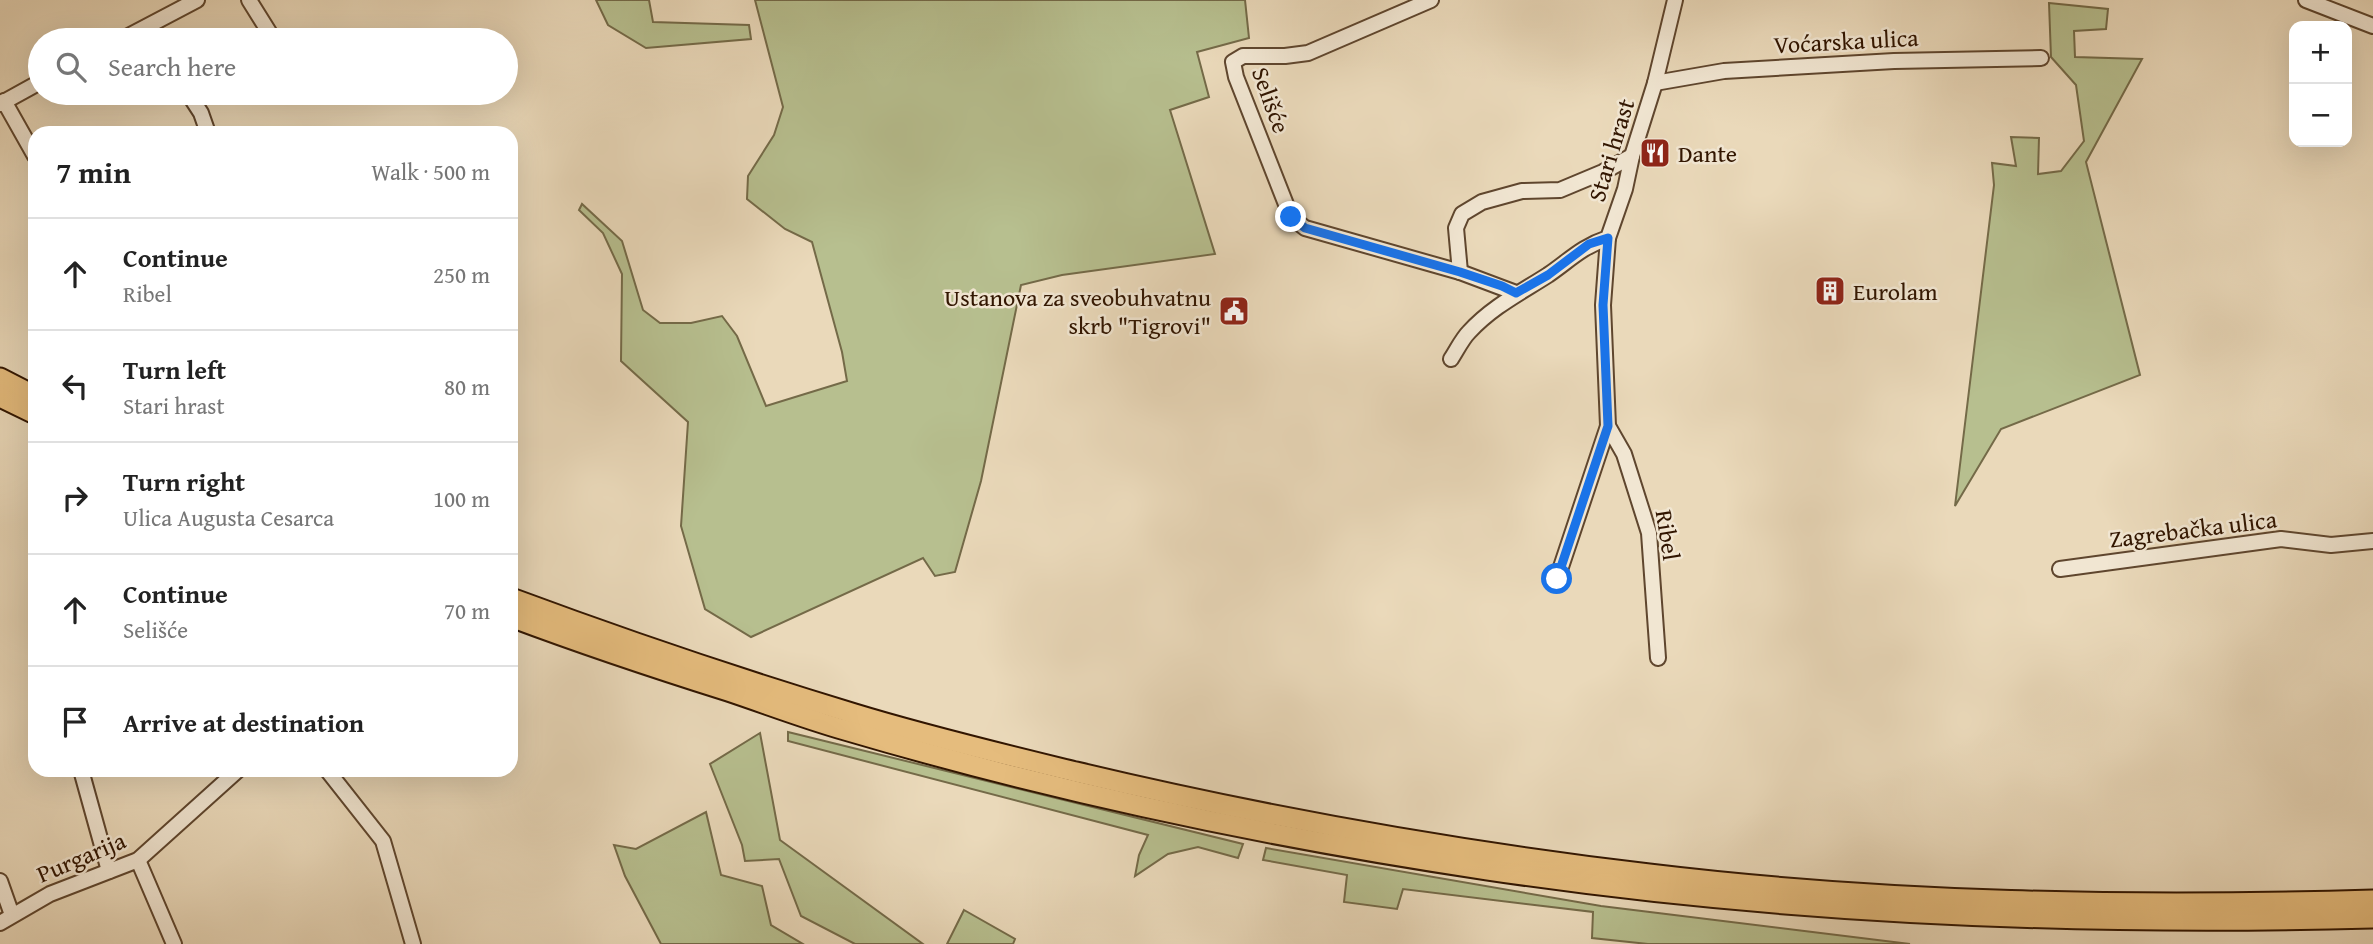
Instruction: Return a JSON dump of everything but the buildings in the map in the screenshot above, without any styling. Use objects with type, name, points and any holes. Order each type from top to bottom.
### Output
[{"type":"highway","points":[[0,378],[28,392]]},
{"type":"highway","points":[[0,397],[28,411]]},
{"type":"highway","points":[[518,601],[857,715],[908,729],[1142,788],[1381,836],[1653,875],[1876,893],[2039,902],[2244,904],[2373,900]]},
{"type":"highway","points":[[518,620],[583,644],[842,729],[986,769],[1253,829],[1478,869],[1651,890],[1888,912],[2037,919],[2236,922],[2373,918]]},
{"type":"street","points":[[153,28],[197,0]]},
{"type":"street","points":[[250,0],[267,28]]},
{"type":"street","name":"Selišće","points":[[1430,0],[1308,53],[1285,56],[1243,55],[1233,62],[1236,77],[1291,217],[1305,228],[1460,272]]},
{"type":"street","name":"Stari hrast","points":[[1451,359],[1467,334],[1490,313],[1589,244],[1608,238],[1655,83],[1675,0]]},
{"type":"street","points":[[2306,0],[2373,26]]},
{"type":"street","name":"Voćarska ulica","points":[[1655,83],[1724,71],[1894,61],[2041,58]]},
{"type":"street","points":[[28,88],[2,102],[28,145]]},
{"type":"street","points":[[196,105],[206,126]]},
{"type":"street","points":[[1516,293],[1460,272],[1456,228],[1462,214],[1482,202],[1522,191],[1560,190],[1632,156]]},
{"type":"street","name":"Ribel","points":[[1557,579],[1608,426],[1603,305],[1608,238]]},
{"type":"street","name":"Ribel","points":[[1608,426],[1624,454],[1649,533],[1658,658]]},
{"type":"street","name":"Zagrebačka ulica","points":[[2060,569],[2281,539],[2331,545],[2373,541]]},
{"type":"street","points":[[83,777],[109,871]]},
{"type":"street","name":"Purgarija","points":[[6,919],[50,894],[138,860],[230,777]]},
{"type":"street","points":[[333,777],[383,841],[413,944]]},
{"type":"street","points":[[138,860],[174,944]]},
{"type":"street","points":[[0,881],[6,919]]},
{"type":"green space","points":[[596,0],[649,0],[653,22],[749,25],[751,39],[646,48],[608,25]]},
{"type":"green space","points":[[755,0],[1245,0],[1249,38],[1197,52],[1209,97],[1170,110],[1215,254],[1062,275],[1021,285],[981,481],[955,572],[935,576],[923,558],[751,637],[705,609],[681,526],[688,422],[621,361],[622,274],[603,233],[579,210],[582,204],[622,241],[643,310],[660,323],[691,323],[722,316],[737,336],[766,406],[847,381],[842,352],[812,242],[785,229],[747,199],[748,176],[774,135],[783,107]]},
{"type":"green space","points":[[2049,3],[2108,9],[2106,29],[2074,31],[2075,57],[2142,59],[2086,162],[2140,375],[2001,429],[1955,506],[1994,185],[1992,163],[2016,166],[2011,137],[2039,138],[2038,174],[2061,171],[2084,141],[2076,85],[2051,57]]},
{"type":"green space","points":[[788,732],[1243,844],[1238,858],[1198,847],[1168,854],[1135,876],[1139,855],[1148,835],[788,741]]},
{"type":"green space","points":[[760,733],[780,840],[923,944],[855,944],[801,916],[779,859],[745,861],[742,845],[710,764]]},
{"type":"green space","points":[[706,812],[721,875],[762,886],[771,925],[803,944],[661,944],[625,876],[614,845],[636,849]]},
{"type":"green space","points":[[1266,848],[1601,906],[1910,944],[1648,944],[1592,938],[1593,912],[1403,889],[1397,909],[1344,902],[1347,875],[1263,860]]},
{"type":"green space","points":[[964,910],[1015,939],[1013,944],[947,944]]},
{"type":"place","name":"Dante","points":[[1655,153]]},
{"type":"place","name":"Eurolam","points":[[1830,291]]},
{"type":"place","name":"Ustanova za sveobuhvatnu skrb \"Tigrovi\"","points":[[1234,311]]},
{"type":"route","points":[[1291,217],[1305,228],[1460,272],[1516,293],[1548,275],[1589,244],[1608,238],[1603,305],[1608,426],[1557,579]]}]
